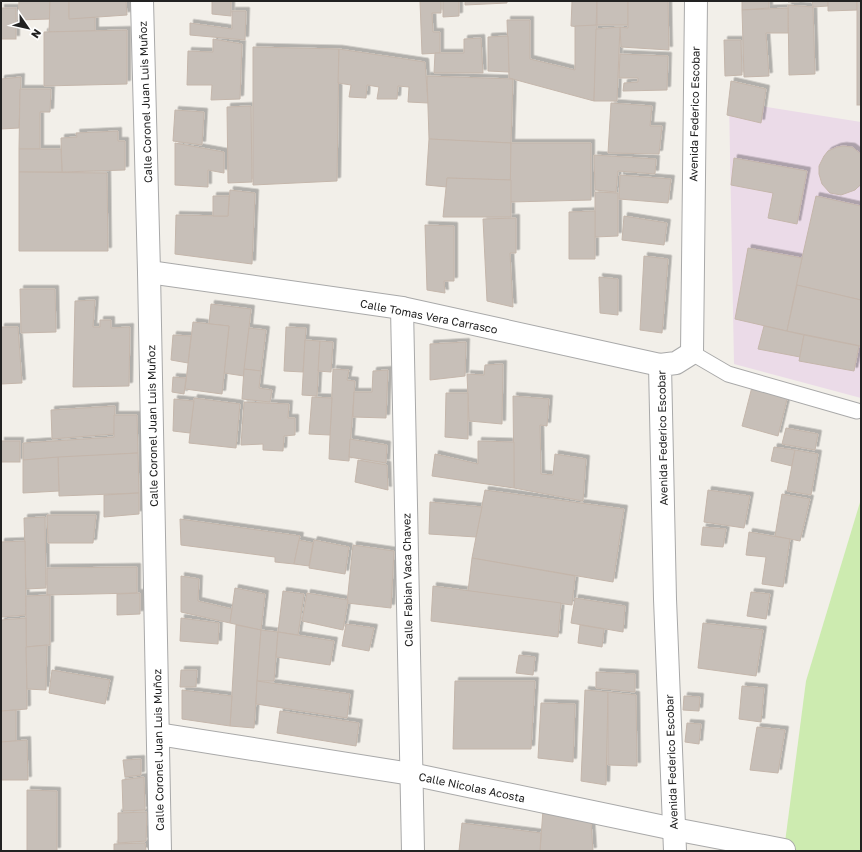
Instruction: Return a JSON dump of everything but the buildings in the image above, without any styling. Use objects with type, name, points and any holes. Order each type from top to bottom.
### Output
[{"type":"street","name":"Calle Coronel Juan Luis Muñoz","points":[[142,1],[149,272],[160,851]]},
{"type":"street","name":"Avenida Federico Escobar","points":[[675,851],[666,607],[660,365],[676,363],[692,353],[696,1]]},
{"type":"street","name":"Calle Tomas Vera Carrasco","points":[[149,272],[402,308],[660,365]]},
{"type":"street","name":"Calle Fabian Vaca Chavez","points":[[402,308],[413,851]]},
{"type":"street","name":"Calle Nicolas Acosta","points":[[158,734],[411,774],[674,829],[784,850]]},
{"type":"lane","points":[[692,353],[728,374],[857,410]]},
{"type":"shaded area","points":[[729,101],[861,122],[861,398],[734,364]]},
{"type":"green space","points":[[861,499],[861,851],[787,851],[784,850],[806,681]]}]
